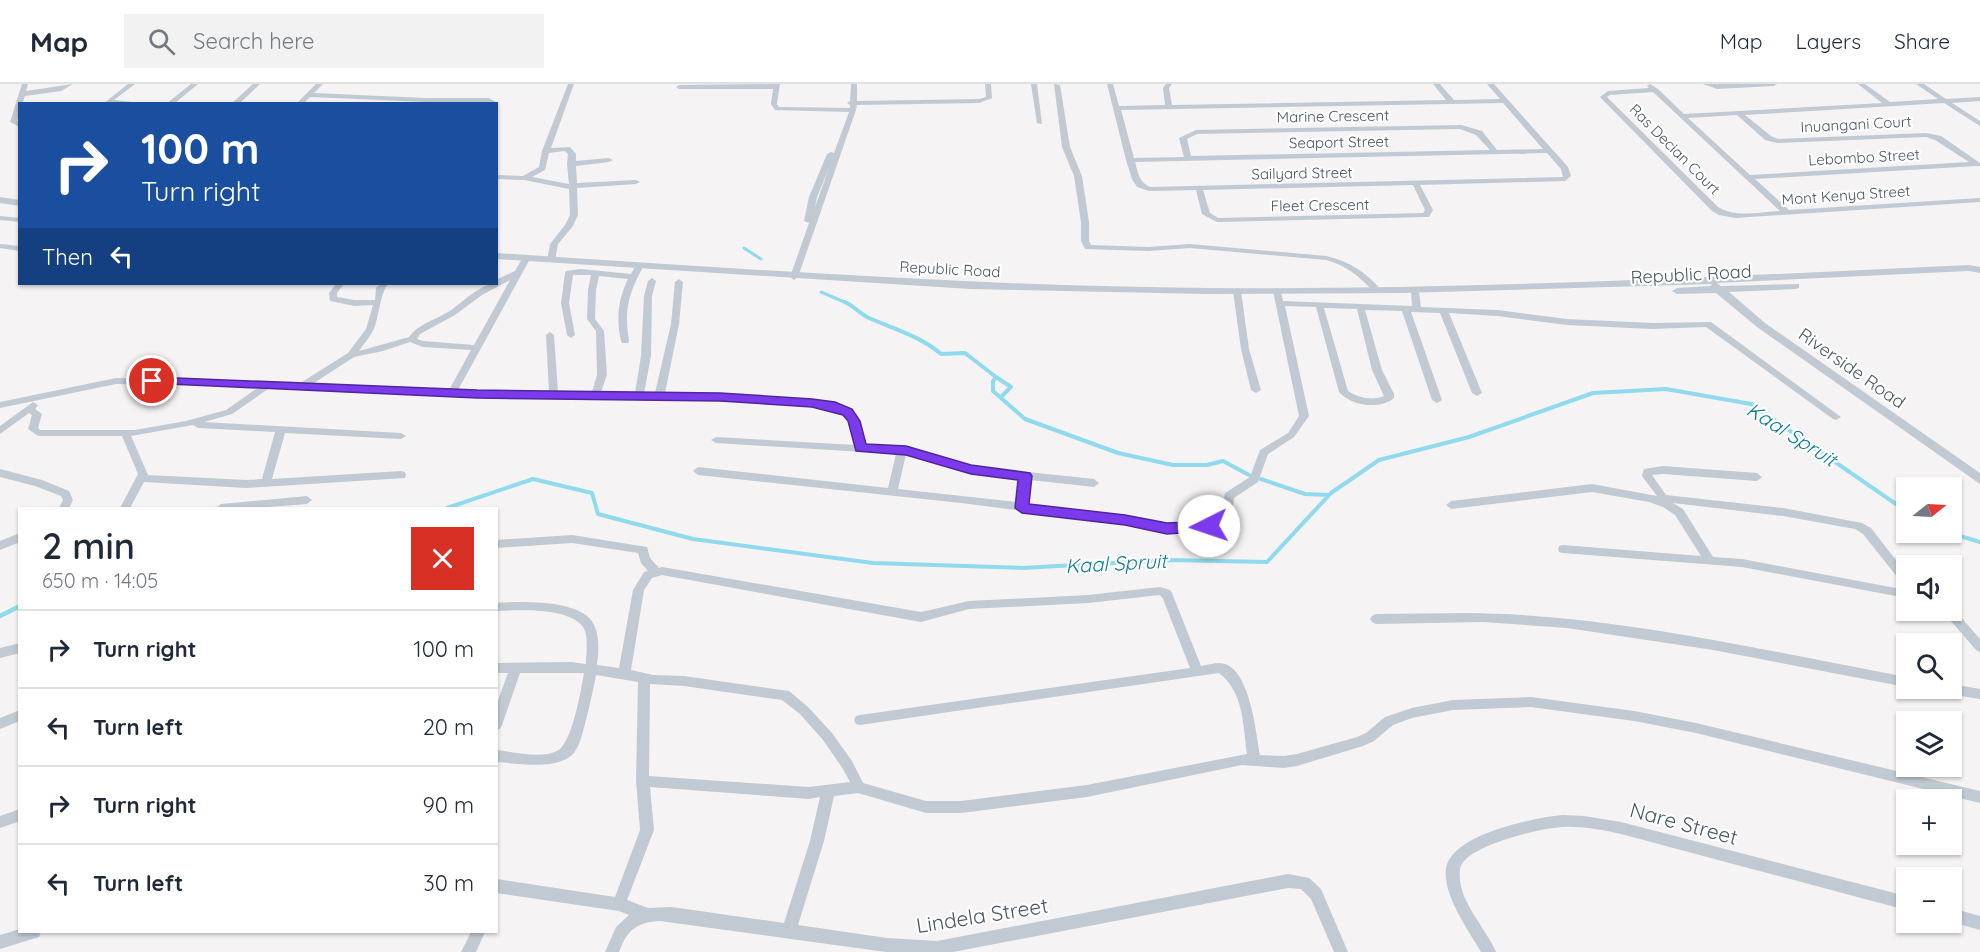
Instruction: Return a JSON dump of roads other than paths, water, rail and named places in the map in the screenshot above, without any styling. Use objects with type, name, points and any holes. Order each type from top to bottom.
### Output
[{"type":"street","points":[[20,102],[25,84]]},
{"type":"street","points":[[22,94],[53,90],[70,84]]},
{"type":"street","points":[[108,102],[132,84]]},
{"type":"street","points":[[172,102],[195,84]]},
{"type":"street","points":[[236,102],[257,84]]},
{"type":"street","points":[[301,102],[320,84]]},
{"type":"street","points":[[524,178],[541,170],[571,84]]},
{"type":"street","points":[[791,277],[851,105],[854,84]]},
{"type":"street","points":[[679,87],[777,85],[774,104],[779,109],[983,100],[989,98],[988,84]]},
{"type":"street","points":[[1034,84],[1040,123]]},
{"type":"street","name":"Sailyard Street","points":[[1110,84],[1138,183],[1155,189],[1559,181],[1565,179],[1568,174],[1549,151]]},
{"type":"street","points":[[1169,84],[1166,88],[1169,106]]},
{"type":"street","points":[[1436,84],[1451,101]]},
{"type":"street","points":[[1490,84],[1549,151]]},
{"type":"street","points":[[1648,84],[1786,212]]},
{"type":"street","points":[[1706,84],[1718,87],[1774,84]]},
{"type":"street","points":[[1861,84],[1890,105]]},
{"type":"street","points":[[1919,84],[1980,124]]},
{"type":"street","points":[[1057,85],[1066,147],[1077,170],[1085,241],[1088,247],[1148,249],[1190,246],[1326,258],[1337,260],[1354,268],[1377,290]]},
{"type":"street","name":"Ras Decian Court","points":[[1656,90],[1608,93],[1603,96],[1715,209]]},
{"type":"street","points":[[308,94],[489,100],[492,102]]},
{"type":"street","points":[[1683,116],[1980,99]]},
{"type":"street","points":[[1117,108],[1505,101]]},
{"type":"street","points":[[18,107],[13,123],[18,125]]},
{"type":"street","name":"Inuangani Court","points":[[1739,113],[1768,138],[1777,141],[1929,135],[1938,138],[1978,164]]},
{"type":"street","name":"Marine Crescent","points":[[1188,158],[1183,138],[1196,132],[1449,127],[1465,127],[1476,131],[1495,152]]},
{"type":"street","points":[[546,151],[569,149],[572,154],[572,220],[556,240],[551,260]]},
{"type":"street","name":"Seaport Street","points":[[1130,160],[1549,151]]},
{"type":"street","points":[[571,164],[609,160]]},
{"type":"street","name":"Lebombo Street","points":[[1749,177],[1978,164]]},
{"type":"street","points":[[498,177],[524,178],[573,187],[636,182]]},
{"type":"street","name":"Fleet Crescent","points":[[1199,189],[1206,214],[1217,220],[1426,215],[1428,208],[1416,184]]},
{"type":"street","points":[[0,200],[18,203]]},
{"type":"street","name":"Mont Kenya Street","points":[[1715,209],[1732,216],[1980,200]]},
{"type":"street","points":[[1,218],[18,220]]},
{"type":"street","points":[[0,246],[18,249]]},
{"type":"street","name":"Republic Road","points":[[498,256],[791,277],[989,287],[1237,291],[1279,297],[1377,290],[1594,294],[1719,290],[1980,276]]},
{"type":"street","points":[[452,393],[526,259]]},
{"type":"street","points":[[625,341],[622,307],[625,290],[639,267]]},
{"type":"street","name":"Republic Road","points":[[1409,291],[1969,268],[1980,270]]},
{"type":"street","points":[[571,335],[565,303],[568,274],[575,271],[633,277]]},
{"type":"street","points":[[498,283],[519,272]]},
{"type":"street","points":[[596,272],[592,290],[591,319],[599,328],[602,375],[596,395]]},
{"type":"street","name":"Riverside Road","points":[[1709,280],[1761,325],[1980,479]]},
{"type":"street","points":[[639,396],[646,356],[648,293],[652,281]]},
{"type":"street","points":[[659,397],[675,324],[674,315],[679,282]]},
{"type":"street","points":[[339,285],[333,293],[333,299],[354,303],[378,302]]},
{"type":"street","points":[[304,386],[351,355],[369,330],[380,288],[383,285]]},
{"type":"street","points":[[351,355],[412,339],[417,332],[452,313],[494,285]]},
{"type":"street","points":[[1237,291],[1245,349],[1256,390]]},
{"type":"street","points":[[1409,291],[1417,309]]},
{"type":"street","points":[[698,471],[1125,520],[1167,528],[1216,525],[1225,522],[1228,496],[1254,479],[1264,452],[1291,435],[1304,416],[1279,297],[1319,304],[1516,315],[1567,322],[1653,326],[1708,324],[1836,417]]},
{"type":"street","points":[[1319,304],[1344,392],[1359,400],[1386,400],[1389,398],[1388,390],[1377,370],[1359,306]]},
{"type":"street","points":[[1405,308],[1437,400]]},
{"type":"street","points":[[1444,311],[1477,393]]},
{"type":"street","points":[[550,335],[554,395]]},
{"type":"street","points":[[412,339],[417,343],[430,345],[477,348]]},
{"type":"street","points":[[0,405],[116,381],[269,384],[452,393],[720,397],[843,408],[851,415],[861,448]]},
{"type":"street","points":[[28,409],[37,414],[33,429],[38,433],[125,433],[186,424],[229,412],[269,384]]},
{"type":"street","points":[[0,431],[5,424],[46,397]]},
{"type":"street","points":[[186,424],[401,436]]},
{"type":"street","points":[[266,504],[268,482],[281,430]]},
{"type":"street","points":[[125,433],[140,464],[142,478],[126,507]]},
{"type":"street","points":[[716,440],[902,450],[971,470],[1094,483]]},
{"type":"street","points":[[892,492],[902,450]]},
{"type":"street","points":[[1709,560],[1684,519],[1665,501],[1651,482],[1648,472],[1663,470],[1757,477]]},
{"type":"street","points":[[0,473],[38,483],[65,494],[68,500],[64,507]]},
{"type":"street","points":[[142,478],[236,483],[402,475]]},
{"type":"street","points":[[1022,508],[1025,476]]},
{"type":"street","points":[[1452,505],[1592,488],[1665,501],[1784,512],[1858,526],[1867,531],[1896,567]]},
{"type":"street","points":[[232,507],[307,500]]},
{"type":"street","points":[[0,546],[18,538]]},
{"type":"street","points":[[498,544],[572,539],[630,547],[643,550],[645,560],[656,572],[921,617],[978,604],[1064,600],[1160,591],[1166,593],[1169,599],[1197,670]]},
{"type":"street","points":[[1563,549],[1709,560],[1777,569],[1896,592]]},
{"type":"street","points":[[624,674],[639,591],[644,579],[656,572]]},
{"type":"street","points":[[498,607],[541,606],[584,621],[590,633],[592,669],[573,743],[568,752],[551,758],[498,756]]},
{"type":"street","points":[[1377,619],[1490,618],[1552,622],[1681,640],[1896,680]]},
{"type":"street","points":[[1958,621],[1980,647]]},
{"type":"street","points":[[0,653],[18,648]]},
{"type":"street","points":[[498,668],[592,669],[789,697],[803,709],[848,764],[858,787]]},
{"type":"street","points":[[498,719],[516,668]]},
{"type":"street","points":[[860,720],[1221,668],[1229,672],[1245,706],[1254,760]]},
{"type":"street","points":[[619,904],[647,830],[642,781],[644,678]]},
{"type":"street","points":[[1962,691],[1980,694]]},
{"type":"street","points":[[642,781],[809,793],[858,787],[916,805],[939,808],[1071,794],[1228,761],[1291,761],[1346,747],[1371,737],[1389,721],[1412,713],[1453,705],[1496,701],[1531,702],[1634,716],[1696,728],[1980,797]]},
{"type":"street","points":[[0,724],[18,716]]},
{"type":"street","points":[[789,931],[828,792]]},
{"type":"street","points":[[0,822],[18,816]]},
{"type":"street","name":"Nare Street","points":[[1489,952],[1459,896],[1454,876],[1455,860],[1466,850],[1517,829],[1563,821],[1591,822],[1621,828],[1896,900]]},
{"type":"street","name":"Lindela Street","points":[[612,952],[618,934],[631,921],[646,914],[672,914],[887,945],[937,948],[1280,881],[1304,883],[1316,894],[1341,952]]},
{"type":"street","points":[[498,888],[619,904],[646,914]]},
{"type":"street","points":[[1962,918],[1980,922]]},
{"type":"street","points":[[0,942],[31,933]]},
{"type":"street","points":[[468,952],[478,933]]},
{"type":"waterway","points":[[744,248],[761,259]]},
{"type":"waterway","points":[[821,292],[846,303]]},
{"type":"waterway","points":[[846,303],[866,316],[916,338],[941,354],[965,353],[996,377]]},
{"type":"waterway","points":[[996,377],[1011,387],[1001,397]]},
{"type":"waterway","points":[[996,377],[993,381],[993,391],[1025,419],[1118,453],[1173,465],[1207,465],[1223,461],[1249,475]]},
{"type":"waterway","name":"Kaal Spruit","points":[[450,507],[533,479],[592,493],[598,514],[693,539],[873,563],[1022,568],[1168,560],[1267,562],[1331,493],[1379,460],[1469,437],[1593,393],[1666,389],[1751,404],[1896,504]]},
{"type":"waterway","points":[[1261,479],[1305,494],[1329,495]]},
{"type":"waterway","name":"Kaal Spruit","points":[[1962,537],[1980,542]]},
{"type":"waterway","name":"Kaal Spruit","points":[[0,616],[18,607]]}]
